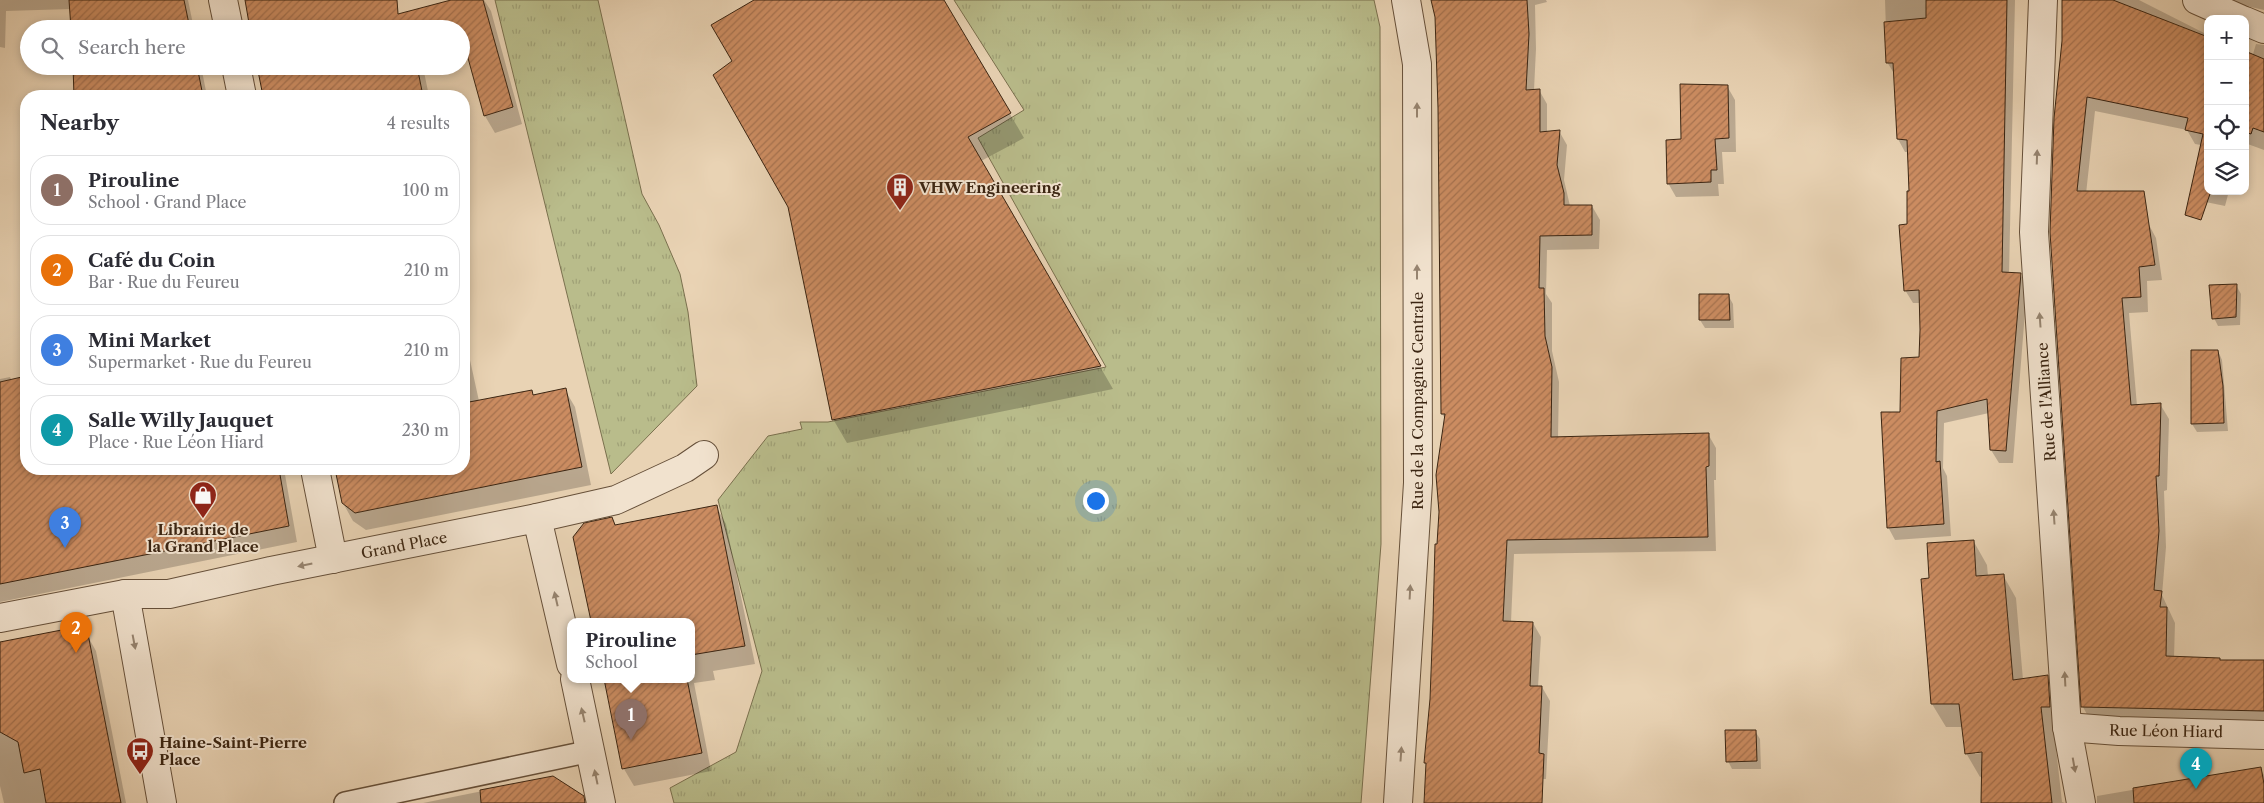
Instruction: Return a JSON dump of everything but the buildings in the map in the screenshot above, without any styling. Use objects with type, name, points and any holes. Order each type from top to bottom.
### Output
[{"type":"street","points":[[223,0],[227,20]]},
{"type":"street","name":"Rue de la Compagnie Centrale","points":[[1398,803],[1418,483],[1416,64],[1406,0]]},
{"type":"street","name":"Rue de l'Alliance","points":[[2043,0],[2034,232],[2067,728],[2081,803]]},
{"type":"street","points":[[2197,0],[2231,15]]},
{"type":"street","points":[[2249,23],[2264,29]]},
{"type":"street","points":[[238,75],[241,90]]},
{"type":"street","name":"Grand Place","points":[[0,618],[125,594],[169,594],[616,500],[685,468],[704,455]]},
{"type":"street","points":[[316,475],[333,559]]},
{"type":"street","points":[[537,518],[567,647]]},
{"type":"street","points":[[125,594],[162,803]]},
{"type":"street","points":[[575,683],[602,803]]},
{"type":"street","name":"Rue Léon Hiard","points":[[2067,728],[2264,734]]},
{"type":"street","points":[[345,803],[591,750]]},
{"type":"green space","points":[[495,0],[598,0],[642,194],[659,225],[680,274],[688,312],[697,386],[611,474]]},
{"type":"green space","points":[[954,0],[1374,0],[1380,27],[1381,544],[1361,803],[674,803],[670,788],[736,752],[762,671],[718,500],[768,436],[802,429],[800,422],[828,422],[1106,367],[978,138],[1024,110]]},
{"type":"place","name":"VHW Engineering","points":[[900,211]]},
{"type":"place","name":"Librairie de la Grand Place","points":[[203,519]]},
{"type":"place","name":"Mini Market","points":[[65,548]]},
{"type":"place","name":"Café du Coin","points":[[76,653]]},
{"type":"place","name":"Pirouline","points":[[631,740]]},
{"type":"place","name":"Haine-Saint-Pierre Place","points":[[140,775]]},
{"type":"place","name":"Salle Willy Jauquet","points":[[2196,789]]}]
